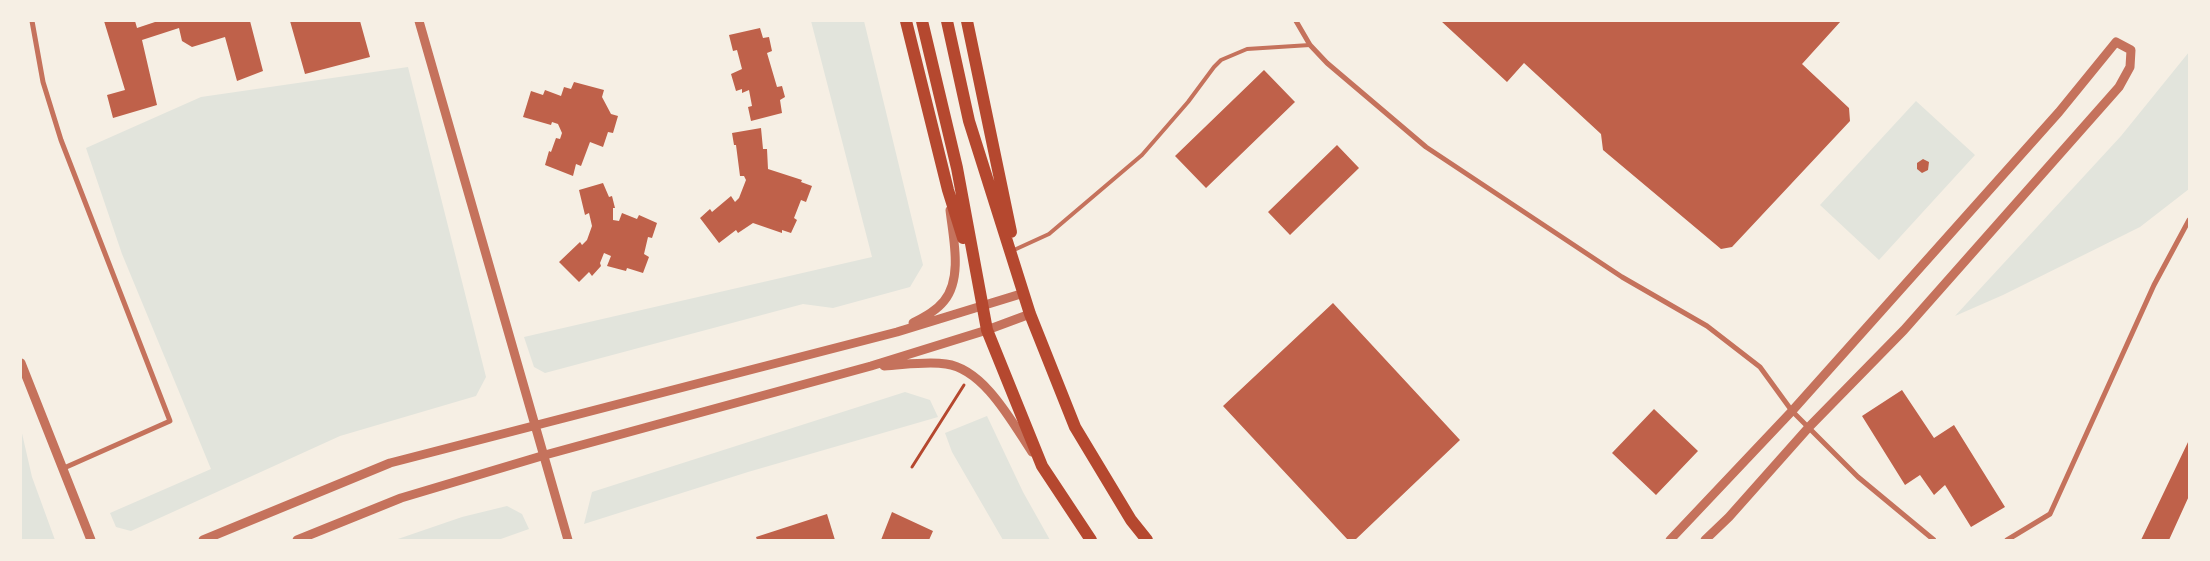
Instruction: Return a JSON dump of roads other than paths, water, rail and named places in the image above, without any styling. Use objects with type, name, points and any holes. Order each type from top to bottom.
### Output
[{"type":"main road","points":[[906,21],[948,190],[979,293]]},
{"type":"main road","points":[[922,21],[958,168],[987,330],[1042,466],[1091,540]]},
{"type":"main road","points":[[947,21],[969,121],[1030,314],[1075,427],[1131,520],[1147,540]]},
{"type":"main road","points":[[967,21],[1024,293]]},
{"type":"street","points":[[32,21],[43,82],[61,140],[170,421],[64,468]]},
{"type":"street","points":[[419,21],[568,540]]},
{"type":"street","points":[[1296,21],[1310,45],[1327,63],[1426,147],[1622,277],[1708,326],[1760,368],[1792,411],[1858,477],[1934,540]]},
{"type":"street","points":[[1670,540],[1792,411],[2059,112],[2116,42],[2131,50],[2130,67],[2119,86],[1904,330],[1809,427],[1729,517],[1705,540]]},
{"type":"street","points":[[897,332],[932,312],[945,300],[953,281],[955,256],[948,190]]},
{"type":"street","points":[[2007,540],[2050,514],[2154,285],[2189,220]]},
{"type":"street","points":[[203,540],[390,463],[897,332],[1024,293]]},
{"type":"street","points":[[297,540],[401,498],[545,455],[871,366],[987,330],[1030,314]]},
{"type":"street","points":[[21,363],[91,540]]},
{"type":"street","points":[[871,366],[944,363],[957,366],[972,373],[1000,406],[1042,466]]},
{"type":"lane","points":[[1014,250],[1049,234],[1142,155],[1188,102],[1214,66],[1221,60],[1247,49],[1310,45]]}]
